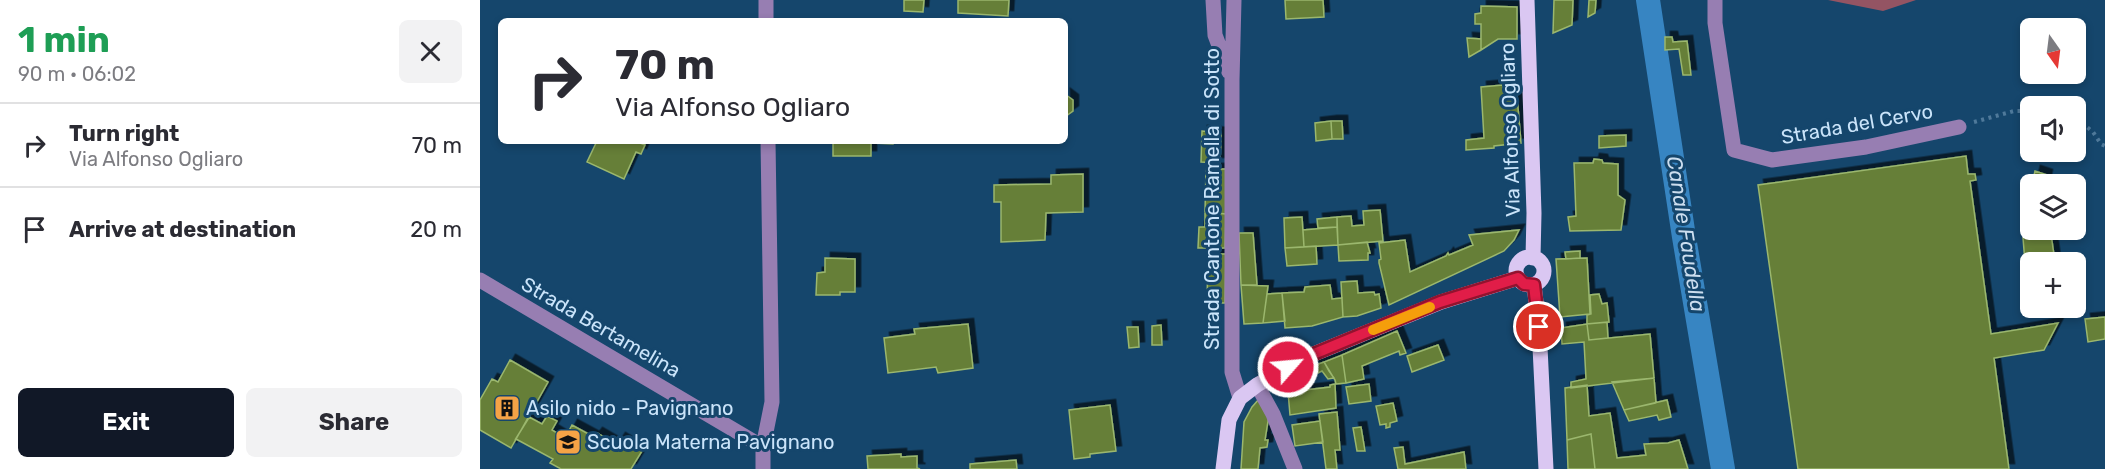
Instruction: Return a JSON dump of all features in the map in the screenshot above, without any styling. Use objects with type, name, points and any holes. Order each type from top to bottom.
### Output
[{"type":"main road","name":"Via Alfonso Ogliaro","points":[[1527,0],[1534,213],[1533,258]]},
{"type":"main road","points":[[1533,258],[1541,263],[1544,272],[1541,280],[1534,285],[1524,284],[1518,278],[1516,270],[1520,262],[1533,258]]},
{"type":"main road","points":[[1223,469],[1229,420],[1240,398],[1257,385],[1304,358],[1440,302],[1518,278]]},
{"type":"main road","points":[[1534,285],[1539,327],[1546,469]]},
{"type":"street","points":[[766,0],[766,18]]},
{"type":"street","points":[[1213,0],[1215,35],[1232,80]]},
{"type":"street","name":"Strada Cantone Ramella di Sotto","points":[[1234,0],[1232,372],[1240,398]]},
{"type":"street","name":"Strada del Cervo","points":[[1715,0],[1715,23],[1734,150],[1772,160],[1866,147],[1959,127]]},
{"type":"street","points":[[763,469],[763,447],[772,402],[768,144]]},
{"type":"street","name":"Strada Bertamelina","points":[[480,280],[763,447]]},
{"type":"street","points":[[1257,385],[1273,414],[1295,469]]},
{"type":"path","points":[[1959,127],[2020,111]]},
{"type":"path","points":[[2086,126],[2105,146]]},
{"type":"shaded area","points":[[1828,0],[1916,0],[1883,11]]},
{"type":"building","points":[[904,0],[924,0],[923,12],[904,11]]},
{"type":"building","points":[[958,0],[1009,0],[1008,16],[958,13]]},
{"type":"building","points":[[1285,0],[1323,0],[1324,17],[1286,19]]},
{"type":"building","points":[[1554,0],[1573,0],[1572,25],[1553,33]]},
{"type":"building","points":[[1589,0],[1596,0],[1595,13],[1588,17]]},
{"type":"building","points":[[1481,6],[1517,7],[1517,39],[1498,39],[1481,50],[1481,24],[1475,24],[1475,14],[1481,13]]},
{"type":"building","points":[[1665,37],[1672,37],[1673,42],[1687,41],[1691,75],[1683,75],[1679,49],[1665,50]]},
{"type":"building","points":[[1467,38],[1481,39],[1481,50],[1469,57]]},
{"type":"building","points":[[1503,85],[1504,97],[1517,96],[1521,143],[1466,150],[1466,140],[1484,138],[1481,87]]},
{"type":"building","points":[[1068,96],[1073,100],[1073,111],[1068,115]]},
{"type":"building","points":[[1331,121],[1332,139],[1316,141],[1315,123]]},
{"type":"building","points":[[1331,121],[1342,121],[1343,139],[1332,139]]},
{"type":"building","points":[[1202,131],[1221,133],[1220,163],[1201,162]]},
{"type":"building","points":[[1626,135],[1626,146],[1599,148],[1599,136]]},
{"type":"building","points":[[596,144],[645,145],[641,154],[636,152],[624,179],[587,162]]},
{"type":"building","points":[[833,144],[871,144],[871,156],[833,156]]},
{"type":"building","points":[[1966,156],[1968,174],[1975,174],[1976,180],[1970,181],[1991,334],[2058,323],[2044,350],[1994,358],[2009,469],[1798,469],[1758,185]]},
{"type":"building","points":[[1594,159],[1602,160],[1603,163],[1618,164],[1618,195],[1625,200],[1621,230],[1570,231],[1568,217],[1576,216],[1574,163],[1593,163]]},
{"type":"building","points":[[1206,169],[1226,169],[1226,214],[1205,212]]},
{"type":"building","points":[[1083,174],[1083,212],[1046,213],[1045,240],[1001,242],[1001,202],[994,202],[994,185],[1051,184],[1051,175]]},
{"type":"building","points":[[1380,210],[1383,241],[1338,245],[1337,217],[1351,216],[1352,226],[1364,225],[1363,211]]},
{"type":"building","points":[[1205,212],[1226,214],[1225,248],[1198,248],[1199,227],[1205,227]]},
{"type":"building","points":[[1302,217],[1304,247],[1285,248],[1284,218]]},
{"type":"building","points":[[1337,217],[1337,227],[1318,228],[1317,219]]},
{"type":"building","points":[[1337,227],[1338,245],[1304,247],[1303,230]]},
{"type":"building","points":[[1519,230],[1504,251],[1389,305],[1379,263],[1381,259],[1379,243],[1405,240],[1410,272],[1448,253],[1449,255],[1473,245],[1469,235]]},
{"type":"building","points":[[1239,233],[1253,233],[1257,285],[1241,285]]},
{"type":"building","points":[[2023,240],[2052,240],[2054,252],[2024,252]]},
{"type":"building","points":[[1367,242],[1370,253],[1368,253],[1368,260],[1339,261],[1338,245]]},
{"type":"building","points":[[1316,246],[1317,264],[1287,266],[1285,248]]},
{"type":"building","points":[[1580,251],[1580,258],[1566,259],[1565,252]]},
{"type":"building","points":[[1208,254],[1226,254],[1225,303],[1207,303]]},
{"type":"building","points":[[825,258],[855,259],[855,292],[840,292],[840,295],[816,295],[817,273],[825,272]]},
{"type":"building","points":[[1587,258],[1590,314],[1560,317],[1556,259]]},
{"type":"building","points":[[1357,281],[1358,293],[1379,294],[1381,308],[1357,316],[1343,317],[1341,282]]},
{"type":"building","points":[[1241,285],[1268,286],[1263,323],[1244,324]]},
{"type":"building","points":[[1330,285],[1332,299],[1342,298],[1343,317],[1312,326],[1285,328],[1282,293],[1304,292],[1305,287]]},
{"type":"building","points":[[1282,293],[1285,321],[1263,323],[1267,294]]},
{"type":"building","points":[[1599,294],[1602,304],[1607,303],[1609,322],[1587,324],[1587,315],[1591,314],[1590,295]]},
{"type":"building","points":[[2105,317],[2105,339],[2088,342],[2085,319]]},
{"type":"building","points":[[1607,322],[1608,338],[1589,340],[1587,324]]},
{"type":"building","points":[[968,324],[973,368],[938,373],[936,367],[888,373],[884,338],[915,334],[914,329]]},
{"type":"building","points":[[1587,324],[1589,340],[1650,334],[1654,378],[1571,388],[1571,382],[1586,379],[1584,342],[1562,344],[1561,328]]},
{"type":"building","points":[[1161,325],[1162,345],[1152,345],[1152,326]]},
{"type":"building","points":[[1127,327],[1138,327],[1139,347],[1129,348]]},
{"type":"building","points":[[1397,331],[1406,353],[1400,355],[1399,351],[1362,366],[1364,379],[1346,383],[1342,355]]},
{"type":"building","points":[[1438,345],[1444,360],[1412,372],[1407,356]]},
{"type":"building","points":[[1342,355],[1346,383],[1336,384],[1324,362]]},
{"type":"building","name":"Asilo nido - Pavignano","points":[[510,360],[548,382],[511,448],[480,430],[480,400],[492,379],[498,382]]},
{"type":"building","points":[[1324,362],[1334,378],[1328,379],[1322,371],[1318,373],[1313,366]]},
{"type":"building","points":[[1654,378],[1656,403],[1624,410],[1612,382]]},
{"type":"building","points":[[1335,384],[1336,408],[1290,415],[1288,392],[1330,387]]},
{"type":"building","points":[[1369,384],[1371,401],[1349,404],[1346,387]]},
{"type":"building","points":[[1587,385],[1589,416],[1610,413],[1617,458],[1646,455],[1644,444],[1679,440],[1688,469],[1595,469],[1591,434],[1567,440],[1565,388]]},
{"type":"building","points":[[1259,399],[1269,415],[1265,440],[1268,440],[1267,447],[1260,448],[1258,469],[1241,469],[1244,422]]},
{"type":"building","points":[[1667,400],[1671,417],[1659,420],[1657,415],[1629,421],[1624,410]]},
{"type":"building","points":[[1393,403],[1397,421],[1390,423],[1390,427],[1386,428],[1386,424],[1380,425],[1376,406]]},
{"type":"building","points":[[1110,405],[1116,451],[1090,454],[1090,457],[1074,459],[1069,410]]},
{"type":"building","points":[[1337,412],[1340,450],[1335,450],[1337,469],[1326,469],[1319,414]]},
{"type":"building","name":"Scuola Materna Pavignano","points":[[547,416],[557,421],[552,430],[565,438],[572,425],[594,437],[597,433],[616,444],[620,438],[642,451],[631,469],[561,469],[550,463],[553,459],[515,440],[529,417],[542,424]]},
{"type":"building","points":[[1320,421],[1323,442],[1295,446],[1292,425]]},
{"type":"building","points":[[1361,427],[1365,451],[1357,451],[1353,428]]},
{"type":"building","points":[[1591,434],[1595,469],[1568,469],[1567,440]]},
{"type":"building","points":[[1403,447],[1405,464],[1464,452],[1466,469],[1398,469],[1394,448]]},
{"type":"building","points":[[901,454],[901,457],[917,456],[917,468],[920,469],[868,469],[867,456]]},
{"type":"building","points":[[1016,460],[1017,469],[970,469],[970,464]]},
{"type":"waterway","name":"Canale Faudella","points":[[1648,0],[1684,237],[1723,469]]},
{"type":"slow traffic","points":[[1373,330],[1430,307]]},
{"type":"place","name":"Asilo nido - Pavignano","points":[[507,408]]},
{"type":"place","name":"Scuola Materna Pavignano","points":[[568,442]]},
{"type":"route","points":[[1288,367],[1304,358],[1440,302],[1518,278],[1524,284],[1534,285],[1539,327]]}]
